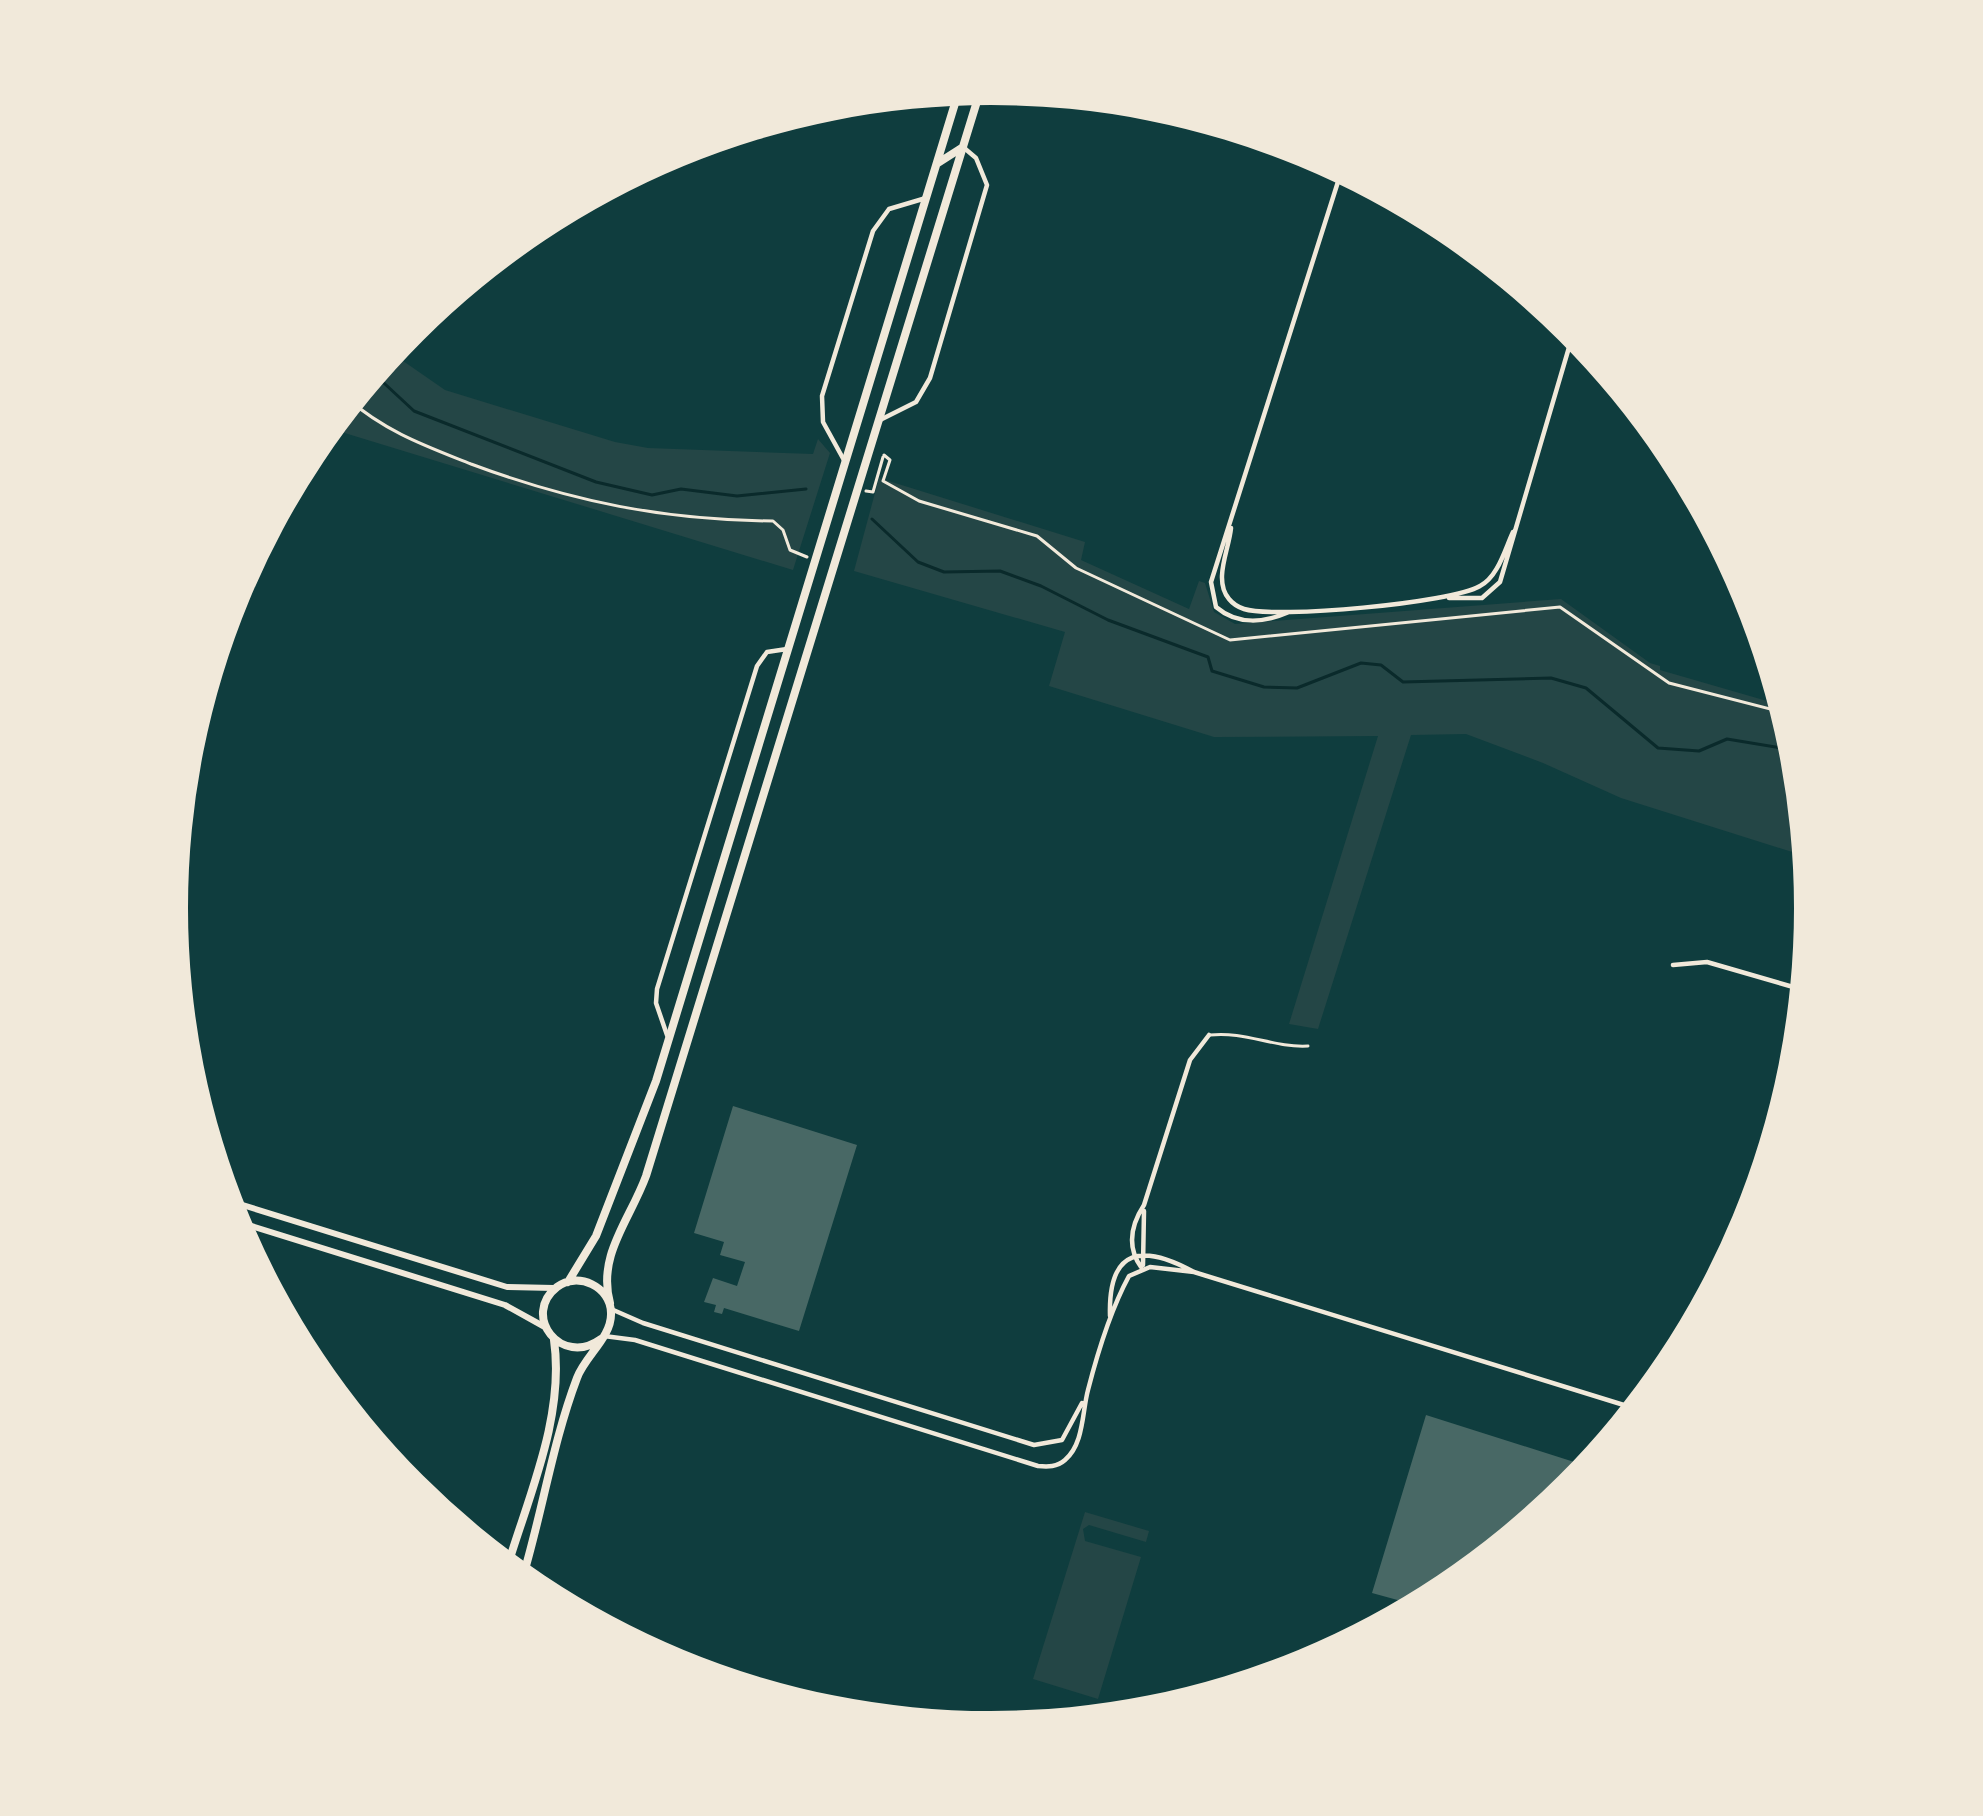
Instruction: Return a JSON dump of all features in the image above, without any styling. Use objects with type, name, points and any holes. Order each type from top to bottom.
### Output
[{"type":"main road","points":[[603,1338],[583,1348],[554,1339],[546,1328],[544,1307],[556,1288],[568,1282],[596,1236],[669,1041],[954,106]]},
{"type":"main road","points":[[526,1562],[566,1410],[579,1373],[610,1323],[604,1282],[609,1254],[646,1176],[976,106]]},
{"type":"main road","points":[[937,164],[963,147]]},
{"type":"main road","points":[[787,649],[807,655]]},
{"type":"main road","points":[[568,1282],[598,1287],[610,1306]]},
{"type":"main road","points":[[512,1551],[554,1407],[558,1371],[554,1339]]},
{"type":"street","points":[[880,420],[916,402],[929,378],[987,184],[976,158],[963,147]]},
{"type":"street","points":[[1289,612],[1244,609],[1226,596],[1222,581],[1232,523],[1336,183]]},
{"type":"street","points":[[845,462],[823,422],[822,396],[873,231],[889,209],[926,197]]},
{"type":"street","points":[[1232,523],[1210,582],[1216,607],[1245,621],[1289,612],[1490,595],[1503,575],[1568,350]]},
{"type":"street","points":[[1444,598],[1486,584],[1513,532]]},
{"type":"street","points":[[669,1041],[656,1003],[657,989],[757,666],[766,652],[787,649]]},
{"type":"street","points":[[1673,964],[1707,962],[1791,986]]},
{"type":"street","points":[[1142,1268],[1133,1256],[1132,1232],[1190,1060],[1209,1035]]},
{"type":"street","points":[[1142,1268],[1144,1205]]},
{"type":"street","points":[[247,1207],[507,1287],[556,1288]]},
{"type":"street","points":[[255,1227],[505,1305],[546,1328]]},
{"type":"street","points":[[1111,1316],[1116,1279],[1124,1262],[1145,1254],[1623,1405]]},
{"type":"street","points":[[428,1282],[431,1266]]},
{"type":"street","points":[[603,1338],[635,1340],[1038,1466],[1064,1461],[1077,1440],[1111,1316],[1129,1276],[1142,1268],[1194,1273]]},
{"type":"street","points":[[610,1306],[643,1323],[1034,1445],[1058,1443],[1071,1428],[1086,1395]]},
{"type":"street","points":[[823,1399],[836,1383]]},
{"type":"street","points":[[836,1383],[837,1403]]},
{"type":"street","points":[[1058,1443],[1064,1461]]},
{"type":"lane","points":[[1209,1035],[1235,1032],[1294,1047],[1308,1046]]},
{"type":"path","points":[[362,409],[399,436],[547,491],[703,521],[773,520],[783,530],[790,550],[806,558]]},
{"type":"path","points":[[859,489],[872,492],[884,455]]},
{"type":"shaded area","points":[[404,362],[445,390],[615,442],[648,448],[813,454],[818,439],[830,453],[793,570],[344,433]]},
{"type":"shaded area","points":[[879,478],[1085,542],[1081,560],[1189,609],[1199,581],[1205,583],[1214,612],[1235,624],[1561,599],[1660,670],[1767,701],[1793,852],[1621,798],[1466,734],[1411,735],[1318,1029],[1289,1024],[1378,736],[1214,737],[1049,686],[1065,632],[854,571]]},
{"type":"shaded area","points":[[1085,1512],[1149,1531],[1146,1542],[1089,1525],[1083,1529],[1085,1541],[1141,1557],[1098,1699],[1033,1679]]},
{"type":"building","points":[[733,1106],[857,1145],[799,1331],[724,1308],[722,1314],[714,1312],[716,1305],[704,1302],[713,1278],[737,1286],[745,1262],[720,1255],[724,1242],[694,1233]]},
{"type":"building","points":[[1426,1415],[1572,1461],[1521,1512],[1438,1576],[1398,1600],[1372,1593]]},
{"type":"waterway","points":[[384,383],[414,411],[596,482],[652,495],[681,489],[737,496],[806,489]]},
{"type":"waterway","points":[[872,519],[918,562],[944,572],[1000,571],[1108,620],[1208,657],[1212,671],[1264,687],[1297,688],[1361,663],[1381,665],[1403,682],[1551,678],[1586,688],[1658,748],[1699,751],[1727,739],[1778,747]]}]
